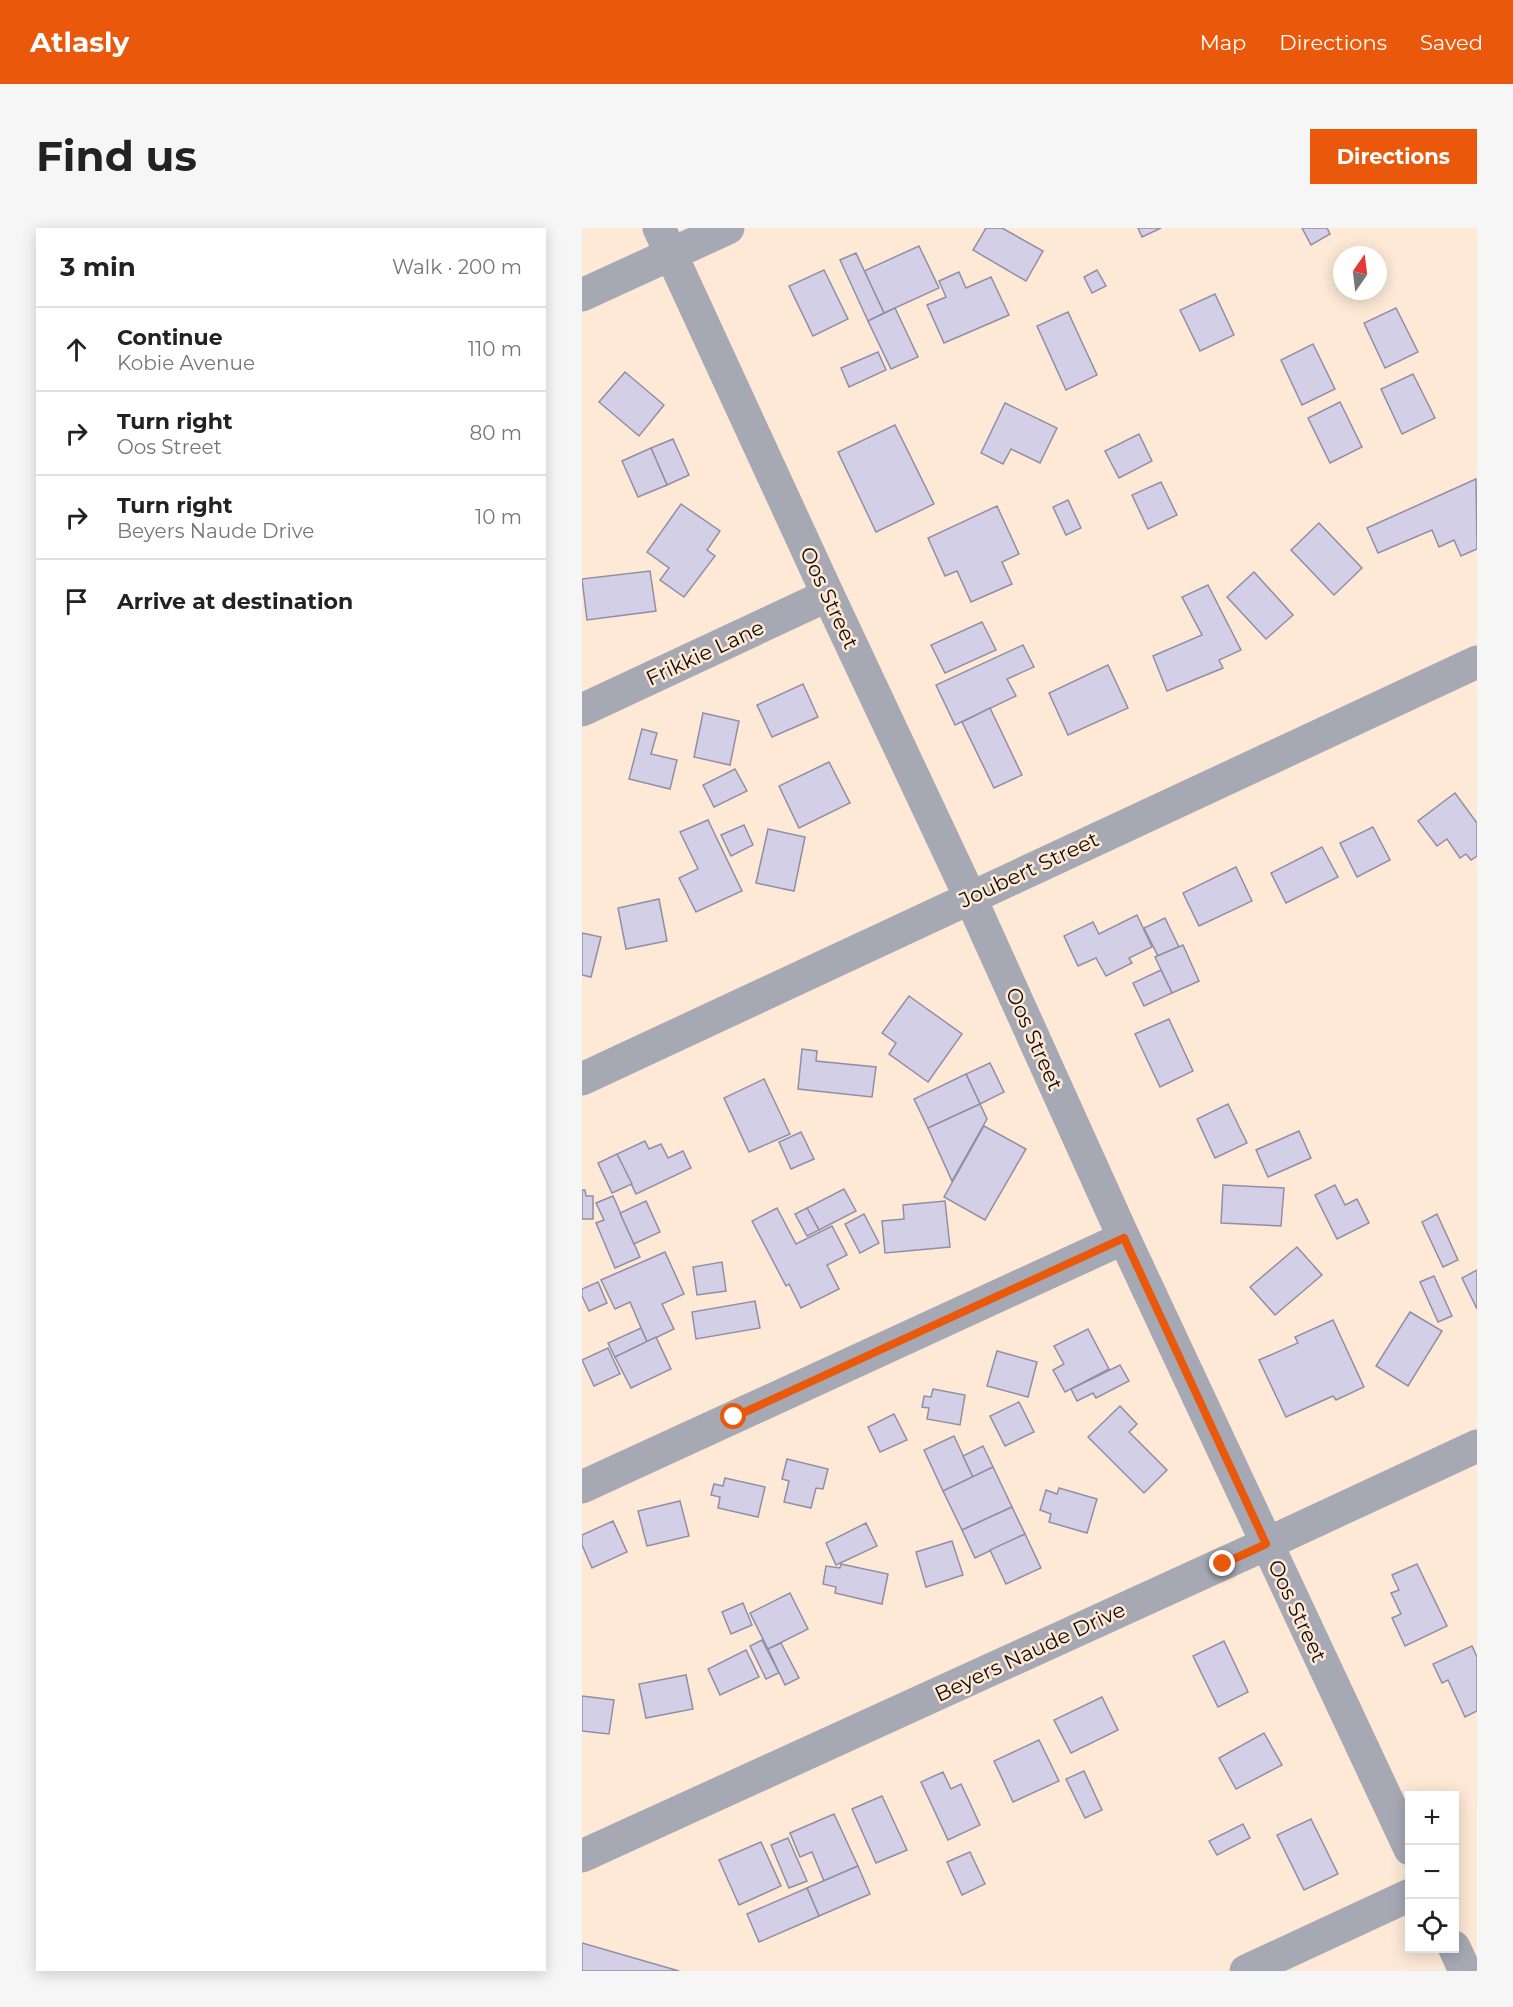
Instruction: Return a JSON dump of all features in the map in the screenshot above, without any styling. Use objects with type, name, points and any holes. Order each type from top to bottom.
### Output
[{"type":"street","points":[[582,295],[665,241],[728,228]]},
{"type":"street","name":"Oos Street","points":[[665,241],[970,897],[1124,1238],[1408,1845]]},
{"type":"street","name":"Frikkie Lane","points":[[582,710],[828,595]]},
{"type":"street","name":"Joubert Street","points":[[582,1079],[1477,662]]},
{"type":"street","points":[[582,1487],[1124,1238]]},
{"type":"street","name":"Beyers Naude Drive","points":[[582,1857],[1477,1446]]},
{"type":"street","points":[[1246,1971],[1405,1897]]},
{"type":"street","points":[[1458,1953],[1465,1971]]},
{"type":"building","points":[[986,228],[1002,228],[1043,251],[1026,281],[973,250]]},
{"type":"building","points":[[1138,228],[1161,228],[1142,237]]},
{"type":"building","points":[[1302,228],[1327,228],[1330,234],[1311,245]]},
{"type":"building","points":[[919,246],[939,288],[884,313],[864,271]]},
{"type":"building","points":[[856,253],[884,313],[868,321],[840,260]]},
{"type":"building","points":[[824,270],[848,319],[813,336],[789,286]]},
{"type":"building","points":[[1097,270],[1106,286],[1092,293],[1084,277]]},
{"type":"building","points":[[959,272],[966,288],[991,277],[1009,315],[944,343],[927,305],[946,297],[939,281]]},
{"type":"building","points":[[1215,294],[1234,335],[1200,351],[1180,310]]},
{"type":"building","points":[[895,308],[918,357],[891,369],[868,321]]},
{"type":"building","points":[[1396,308],[1418,352],[1385,368],[1364,323]]},
{"type":"building","points":[[1068,312],[1097,375],[1066,390],[1037,326]]},
{"type":"building","points":[[1313,344],[1335,389],[1302,405],[1281,360]]},
{"type":"building","points":[[878,352],[886,370],[849,387],[841,368]]},
{"type":"building","points":[[625,372],[664,405],[639,436],[599,402]]},
{"type":"building","points":[[1413,374],[1435,418],[1402,434],[1381,389]]},
{"type":"building","points":[[1340,402],[1362,447],[1330,463],[1308,418]]},
{"type":"building","points":[[1005,403],[1057,428],[1040,463],[1011,449],[1003,464],[981,453]]},
{"type":"building","points":[[895,425],[934,504],[876,532],[838,452]]},
{"type":"building","points":[[1139,434],[1152,461],[1119,478],[1105,451]]},
{"type":"building","points":[[673,439],[689,475],[667,485],[651,448]]},
{"type":"building","points":[[651,448],[667,485],[638,497],[622,461]]},
{"type":"building","points":[[1476,479],[1477,549],[1461,556],[1454,540],[1439,547],[1432,530],[1378,553],[1367,528]]},
{"type":"building","points":[[1161,482],[1177,515],[1148,529],[1132,495]]},
{"type":"building","points":[[1068,500],[1081,528],[1066,535],[1053,507]]},
{"type":"building","points":[[681,504],[720,531],[707,550],[715,556],[684,597],[660,580],[669,568],[647,552]]},
{"type":"building","points":[[997,506],[1019,554],[1002,562],[1012,584],[971,602],[957,571],[945,576],[928,538]]},
{"type":"building","points":[[1319,523],[1362,568],[1334,595],[1291,550]]},
{"type":"building","points":[[650,571],[656,611],[587,620],[582,579]]},
{"type":"building","points":[[1254,572],[1293,615],[1266,639],[1227,597]]},
{"type":"building","points":[[1208,585],[1241,650],[1219,660],[1223,668],[1167,691],[1153,656],[1202,635],[1182,597]]},
{"type":"building","points":[[982,622],[996,650],[945,673],[931,645]]},
{"type":"building","points":[[1023,645],[1034,667],[1007,679],[1016,696],[955,725],[936,685]]},
{"type":"building","points":[[1108,665],[1128,708],[1068,735],[1049,693]]},
{"type":"building","points":[[803,684],[818,717],[772,737],[757,705]]},
{"type":"building","points":[[990,708],[1022,775],[994,788],[962,722]]},
{"type":"building","points":[[703,713],[739,721],[730,765],[694,757]]},
{"type":"building","points":[[642,729],[657,733],[651,754],[677,760],[670,789],[629,779]]},
{"type":"building","points":[[829,762],[850,803],[799,828],[779,786]]},
{"type":"building","points":[[735,769],[747,791],[714,807],[703,785]]},
{"type":"building","points":[[1455,793],[1477,823],[1477,856],[1471,860],[1466,854],[1460,858],[1447,839],[1437,846],[1418,821]]},
{"type":"building","points":[[708,820],[742,891],[696,912],[679,878],[698,869],[680,832]]},
{"type":"building","points":[[744,825],[753,845],[731,856],[721,835]]},
{"type":"building","points":[[1373,827],[1390,860],[1357,877],[1340,843]]},
{"type":"building","points":[[768,829],[805,837],[794,891],[756,883]]},
{"type":"building","points":[[1322,847],[1338,877],[1286,903],[1271,873]]},
{"type":"building","points":[[1236,867],[1252,901],[1199,926],[1183,893]]},
{"type":"building","points":[[659,899],[667,941],[626,949],[618,908]]},
{"type":"building","points":[[1137,915],[1152,947],[1129,958],[1132,963],[1106,976],[1096,958],[1078,966],[1064,936],[1093,922],[1099,934]]},
{"type":"building","points":[[1165,918],[1179,947],[1158,956],[1144,928]]},
{"type":"building","points":[[582,933],[601,937],[591,977],[582,975]]},
{"type":"building","points":[[1183,945],[1199,981],[1172,993],[1155,957]]},
{"type":"building","points":[[1161,970],[1172,993],[1144,1006],[1133,983]]},
{"type":"building","points":[[909,996],[962,1034],[928,1082],[889,1054],[896,1043],[882,1033]]},
{"type":"building","points":[[1169,1019],[1193,1071],[1160,1087],[1135,1034]]},
{"type":"building","points":[[802,1049],[817,1051],[816,1061],[876,1067],[872,1097],[798,1089]]},
{"type":"building","points":[[990,1063],[1004,1092],[980,1104],[966,1074]]},
{"type":"building","points":[[966,1074],[980,1104],[928,1128],[914,1099]]},
{"type":"building","points":[[764,1079],[790,1134],[749,1152],[724,1098]]},
{"type":"building","points":[[980,1104],[987,1119],[952,1181],[928,1128]]},
{"type":"building","points":[[1228,1104],[1247,1143],[1215,1158],[1197,1119]]},
{"type":"building","points":[[984,1126],[1026,1149],[985,1220],[944,1197]]},
{"type":"building","points":[[1299,1131],[1311,1158],[1268,1177],[1256,1150]]},
{"type":"building","points":[[801,1132],[814,1159],[791,1169],[779,1142]]},
{"type":"building","points":[[645,1141],[649,1149],[661,1144],[668,1158],[683,1151],[691,1168],[636,1194],[617,1154]]},
{"type":"building","points":[[617,1154],[632,1184],[612,1193],[598,1163]]},
{"type":"building","points":[[1223,1185],[1284,1188],[1281,1226],[1221,1223]]},
{"type":"building","points":[[1335,1185],[1345,1205],[1357,1199],[1369,1223],[1337,1239],[1315,1195]]},
{"type":"building","points":[[844,1189],[856,1211],[819,1230],[807,1208]]},
{"type":"building","points":[[582,1190],[585,1190],[586,1196],[593,1196],[593,1219],[582,1219]]},
{"type":"building","points":[[613,1196],[640,1257],[615,1268],[596,1223],[604,1220],[596,1203]]},
{"type":"building","points":[[646,1201],[660,1232],[634,1244],[620,1213]]},
{"type":"building","points":[[945,1201],[950,1247],[885,1253],[882,1221],[904,1219],[903,1205]]},
{"type":"building","points":[[777,1208],[796,1244],[832,1226],[847,1255],[827,1265],[839,1289],[801,1308],[789,1284],[786,1286],[752,1221]]},
{"type":"building","points":[[807,1208],[819,1230],[807,1236],[795,1214]]},
{"type":"building","points":[[864,1214],[879,1243],[860,1253],[845,1224]]},
{"type":"building","points":[[1437,1214],[1458,1260],[1443,1267],[1422,1222]]},
{"type":"building","points":[[1297,1247],[1322,1275],[1275,1315],[1250,1287]]},
{"type":"building","points":[[665,1252],[684,1294],[662,1304],[674,1329],[647,1342],[630,1302],[615,1309],[601,1280]]},
{"type":"building","points":[[722,1262],[726,1291],[697,1295],[693,1267]]},
{"type":"building","points":[[1477,1270],[1477,1309],[1462,1278]]},
{"type":"building","points":[[1434,1276],[1452,1316],[1438,1322],[1420,1282]]},
{"type":"building","points":[[598,1282],[607,1303],[589,1311],[582,1296],[582,1289]]},
{"type":"building","points":[[755,1301],[760,1328],[696,1339],[692,1312]]},
{"type":"building","points":[[1410,1312],[1442,1331],[1408,1386],[1376,1366]]},
{"type":"building","points":[[1333,1320],[1364,1387],[1336,1400],[1333,1396],[1286,1417],[1259,1360],[1298,1343],[1295,1337]]},
{"type":"building","points":[[641,1328],[647,1342],[615,1357],[608,1343]]},
{"type":"building","points":[[1088,1329],[1109,1369],[1065,1392],[1053,1370],[1064,1364],[1054,1346]]},
{"type":"building","points":[[656,1337],[671,1369],[631,1388],[615,1357]]},
{"type":"building","points":[[608,1348],[620,1374],[594,1386],[582,1360]]},
{"type":"building","points":[[997,1351],[1037,1362],[1028,1397],[987,1386]]},
{"type":"building","points":[[1120,1365],[1129,1381],[1096,1398],[1093,1393],[1077,1401],[1071,1389]]},
{"type":"building","points":[[933,1389],[965,1395],[960,1425],[927,1419],[929,1408],[922,1407],[924,1396],[931,1397]]},
{"type":"building","points":[[1019,1402],[1034,1432],[1005,1446],[990,1416]]},
{"type":"building","points":[[1120,1406],[1137,1424],[1129,1432],[1167,1470],[1144,1493],[1088,1437]]},
{"type":"building","points":[[894,1414],[907,1440],[880,1452],[868,1427]]},
{"type":"building","points":[[954,1436],[973,1477],[943,1491],[924,1450]]},
{"type":"building","points":[[983,1446],[993,1467],[973,1477],[963,1456]]},
{"type":"building","points":[[787,1459],[828,1469],[823,1489],[816,1488],[811,1508],[784,1502],[789,1481],[782,1479]]},
{"type":"building","points":[[993,1467],[1012,1507],[962,1530],[943,1491]]},
{"type":"building","points":[[725,1478],[765,1487],[758,1517],[718,1508],[720,1497],[711,1495],[714,1484],[723,1486]]},
{"type":"building","points":[[1059,1488],[1097,1499],[1087,1533],[1049,1522],[1051,1514],[1040,1510],[1046,1490],[1057,1494]]},
{"type":"building","points":[[680,1501],[689,1536],[647,1546],[638,1511]]},
{"type":"building","points":[[1012,1507],[1025,1534],[975,1558],[962,1530]]},
{"type":"building","points":[[613,1521],[627,1552],[592,1568],[582,1545],[582,1535]]},
{"type":"building","points":[[866,1523],[877,1546],[836,1565],[826,1543]]},
{"type":"building","points":[[1025,1534],[1041,1568],[1006,1584],[990,1550]]},
{"type":"building","points":[[952,1541],[963,1575],[926,1587],[916,1552]]},
{"type":"building","points":[[841,1564],[888,1574],[882,1604],[835,1593],[836,1587],[823,1584],[826,1566],[840,1568]]},
{"type":"building","points":[[1417,1564],[1447,1626],[1405,1646],[1392,1618],[1401,1614],[1391,1593],[1399,1590],[1392,1575]]},
{"type":"building","points":[[790,1593],[808,1629],[768,1649],[750,1613]]},
{"type":"building","points":[[743,1603],[752,1625],[731,1634],[722,1612]]},
{"type":"building","points":[[762,1640],[779,1673],[766,1679],[750,1646]]},
{"type":"building","points":[[1224,1641],[1248,1692],[1218,1707],[1193,1656]]},
{"type":"building","points":[[781,1643],[799,1678],[785,1685],[768,1649]]},
{"type":"building","points":[[1472,1646],[1477,1657],[1477,1711],[1465,1717],[1448,1680],[1442,1683],[1433,1664]]},
{"type":"building","points":[[746,1650],[759,1677],[720,1695],[708,1669]]},
{"type":"building","points":[[686,1675],[693,1709],[646,1718],[639,1684]]},
{"type":"building","points":[[582,1696],[614,1700],[609,1734],[582,1731]]},
{"type":"building","points":[[1102,1697],[1118,1730],[1071,1753],[1054,1720]]},
{"type":"building","points":[[1264,1733],[1282,1765],[1236,1789],[1219,1758]]},
{"type":"building","points":[[1039,1740],[1059,1781],[1013,1802],[994,1761]]},
{"type":"building","points":[[1084,1771],[1102,1810],[1085,1818],[1066,1779]]},
{"type":"building","points":[[943,1772],[951,1789],[961,1784],[980,1825],[948,1840],[921,1782]]},
{"type":"building","points":[[882,1796],[907,1850],[876,1863],[852,1809]]},
{"type":"building","points":[[834,1814],[858,1866],[824,1881],[812,1852],[800,1857],[790,1833]]},
{"type":"building","points":[[1311,1819],[1338,1874],[1304,1890],[1277,1835]]},
{"type":"building","points":[[1243,1824],[1250,1838],[1217,1855],[1209,1841]]},
{"type":"building","points":[[788,1838],[807,1881],[789,1888],[771,1845]]},
{"type":"building","points":[[761,1842],[781,1886],[739,1905],[719,1860]]},
{"type":"building","points":[[970,1852],[985,1884],[962,1895],[947,1862]]},
{"type":"building","points":[[858,1866],[870,1894],[819,1916],[807,1888]]},
{"type":"building","points":[[807,1888],[819,1916],[759,1942],[747,1914]]},
{"type":"building","points":[[582,1943],[679,1971],[582,1971]]},
{"type":"route","points":[[734,1417],[1124,1238],[1266,1544],[1223,1564]]}]
